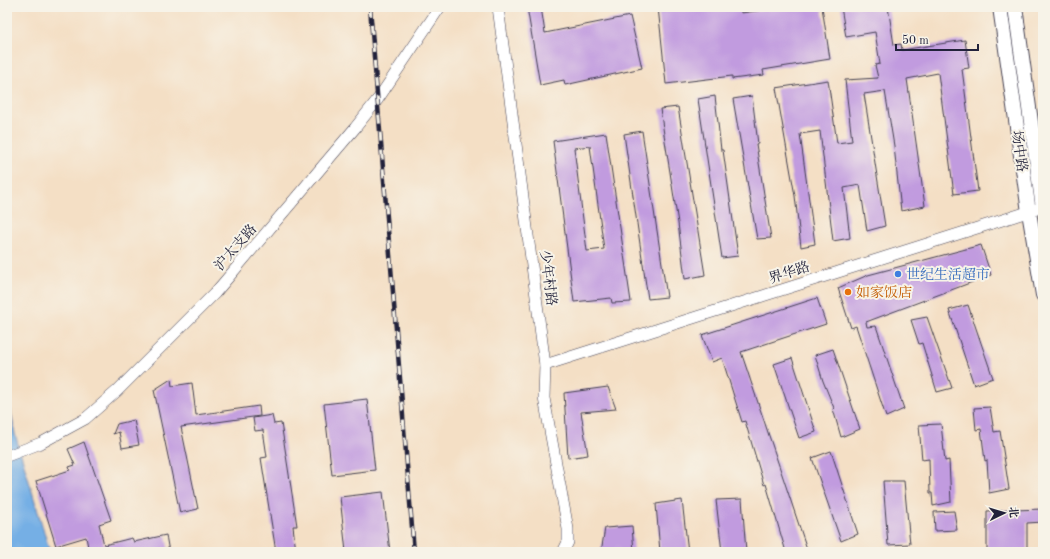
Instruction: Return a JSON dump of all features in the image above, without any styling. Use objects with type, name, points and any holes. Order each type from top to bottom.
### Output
[{"type":"main road","name":"场中路","points":[[1000,7],[1029,212],[1043,295]]},
{"type":"main road","name":"场中路","points":[[1015,7],[1043,207]]},
{"type":"street","name":"沪太支路","points":[[7,456],[25,450],[73,427],[99,407],[215,293],[356,128],[378,99],[440,7]]},
{"type":"street","name":"少年村路","points":[[498,7],[545,365],[544,398],[568,529],[568,542],[563,552]]},
{"type":"street","name":"界华路","points":[[545,365],[1043,207]]},
{"type":"water","points":[[7,389],[15,434],[50,552],[10,552],[7,541]]},
{"type":"building","points":[[527,7],[541,7],[545,33],[630,16],[642,68],[565,85],[564,80],[540,85]]},
{"type":"building","points":[[658,7],[741,7],[741,13],[787,7],[822,7],[830,59],[763,70],[764,75],[732,79],[732,76],[666,84]]},
{"type":"building","points":[[841,7],[888,7],[894,45],[901,44],[902,50],[965,40],[969,68],[962,69],[978,191],[954,194],[938,73],[907,79],[925,206],[901,211],[894,146],[885,91],[864,94],[885,226],[867,231],[860,185],[844,188],[850,238],[833,241],[820,131],[800,134],[815,244],[801,247],[795,196],[776,88],[828,80],[837,143],[852,141],[845,80],[878,78],[875,65],[880,64],[875,32],[846,37]]},
{"type":"building","points":[[715,96],[721,150],[723,150],[738,256],[722,258],[698,99]]},
{"type":"building","points":[[752,96],[758,144],[756,144],[771,238],[757,239],[733,99]]},
{"type":"building","points":[[678,107],[705,275],[685,279],[678,223],[660,109]]},
{"type":"building","points":[[642,131],[667,297],[648,299],[624,134]]},
{"type":"building","points":[[606,133],[631,302],[612,303],[611,298],[574,302],[553,141]],"holes":[[[590,146],[604,249],[587,251],[574,148]]]},
{"type":"building","points":[[981,245],[991,275],[866,322],[867,327],[876,326],[904,409],[886,417],[856,326],[851,328],[838,288],[868,275]]},
{"type":"building","points":[[817,298],[826,324],[741,352],[808,552],[786,552],[766,484],[764,485],[745,421],[742,422],[722,358],[712,362],[702,335]]},
{"type":"building","points":[[968,305],[993,378],[974,385],[949,310]]},
{"type":"building","points":[[927,317],[952,388],[937,392],[922,343],[919,344],[911,320]]},
{"type":"building","points":[[833,349],[860,429],[841,437],[833,409],[834,408],[823,381],[815,355]]},
{"type":"building","points":[[792,358],[816,432],[799,438],[774,364]]},
{"type":"building","points":[[171,379],[172,386],[192,383],[196,415],[259,406],[260,416],[181,427],[198,509],[180,513],[154,390]]},
{"type":"building","points":[[608,387],[616,409],[581,412],[588,455],[568,458],[564,393]]},
{"type":"building","points":[[367,399],[375,470],[332,475],[324,404]]},
{"type":"building","points":[[990,407],[994,432],[1000,431],[1009,489],[989,493],[987,460],[985,461],[981,429],[976,430],[974,408]]},
{"type":"building","points":[[272,415],[274,424],[281,423],[297,526],[293,526],[296,552],[276,552],[261,458],[267,457],[263,430],[255,431],[253,418]]},
{"type":"building","points":[[134,420],[139,445],[122,448],[119,432],[113,434],[117,424]]},
{"type":"building","points":[[941,424],[945,461],[949,460],[951,502],[933,506],[932,493],[930,493],[929,459],[922,460],[919,425]]},
{"type":"building","points":[[84,442],[111,520],[99,524],[104,545],[132,538],[134,542],[166,535],[169,552],[89,552],[86,537],[56,546],[36,481],[70,470],[69,467],[75,465],[68,449]]},
{"type":"building","points":[[831,451],[858,534],[841,541],[812,458]]},
{"type":"building","points":[[883,481],[904,481],[910,544],[888,545]]},
{"type":"building","points":[[383,492],[390,552],[346,552],[340,497]]},
{"type":"building","points":[[742,499],[746,552],[722,552],[716,500]]},
{"type":"building","points":[[682,500],[688,552],[660,552],[656,504]]},
{"type":"building","points":[[1043,509],[1043,522],[1027,523],[1027,552],[987,552],[987,511]]},
{"type":"building","points":[[954,511],[957,530],[935,531],[934,512]]},
{"type":"building","points":[[632,526],[634,552],[601,552],[605,528]]},
{"type":"railway","points":[[370,7],[414,552]]},
{"type":"place","name":"世纪生活超市","points":[[898,274]]},
{"type":"place","name":"如家饭店","points":[[848,292]]}]
